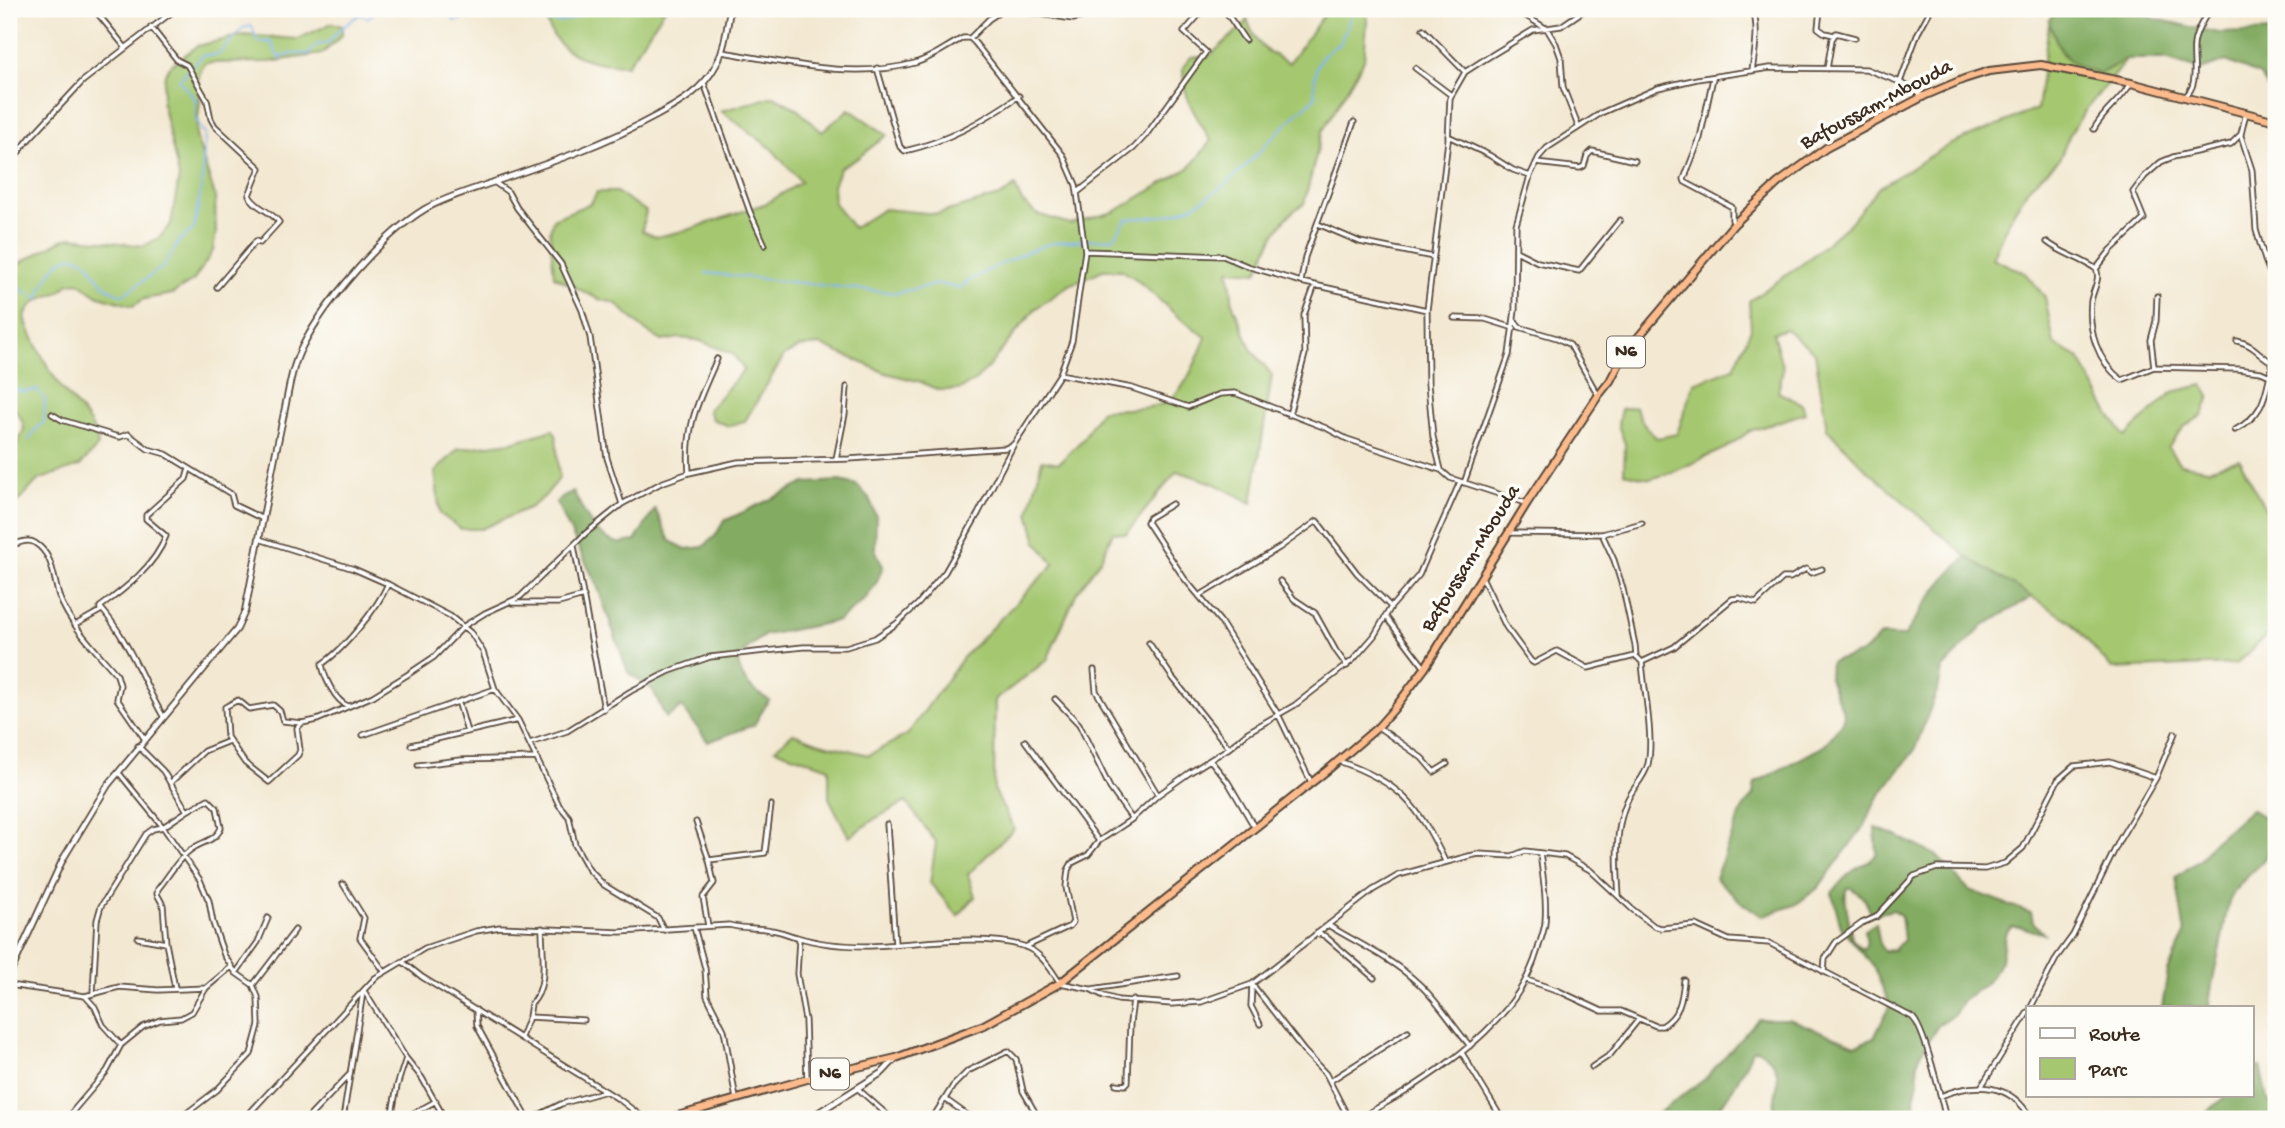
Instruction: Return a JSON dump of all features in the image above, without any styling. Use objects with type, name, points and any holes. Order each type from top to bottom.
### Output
[{"type":"highway","name":"Bafoussam-Mbouda","points":[[667,1119],[807,1079],[896,1058],[984,1025],[1060,983],[1339,761],[1378,727],[1425,668],[1527,503],[1610,382],[1624,354],[1734,224],[1778,183],[1826,148],[1924,96],[1989,71],[2041,65],[2131,83],[2276,121]]},
{"type":"street","points":[[94,9],[125,47]]},
{"type":"street","points":[[9,164],[83,81],[176,9]]},
{"type":"street","points":[[9,976],[63,859],[117,771],[237,629],[245,611],[293,374],[302,347],[327,309],[361,265],[425,209],[469,190],[611,139],[691,95],[716,66],[722,52],[730,9]]},
{"type":"street","points":[[722,52],[784,64],[830,69],[877,68],[918,62],[963,38],[970,38],[989,19],[1005,9],[1073,19],[1113,9]]},
{"type":"street","points":[[1077,192],[1134,148],[1146,135],[1206,52],[1184,32],[1204,9]]},
{"type":"street","points":[[1224,9],[1245,40]]},
{"type":"street","points":[[1515,9],[1547,30],[1556,44],[1561,58],[1563,87],[1577,126]]},
{"type":"street","points":[[1441,470],[1433,437],[1428,384],[1427,310],[1451,96],[1465,72],[1533,30],[1561,26],[1586,9]]},
{"type":"street","points":[[1752,71],[1756,40],[1753,9]]},
{"type":"street","points":[[1899,82],[1918,33],[1931,9]]},
{"type":"street","points":[[2182,98],[2189,94],[2194,83],[2194,41],[2210,9]]},
{"type":"street","points":[[1820,10],[1818,27],[1825,33],[1834,36],[1839,33],[1855,38]]},
{"type":"street","points":[[151,27],[177,60],[187,65],[207,100],[212,122],[260,168],[249,195],[251,200],[279,222],[260,243],[256,241],[217,287]]},
{"type":"street","points":[[1423,29],[1465,72]]},
{"type":"street","points":[[1827,69],[1834,36]]},
{"type":"street","points":[[530,743],[567,731],[631,691],[670,671],[710,657],[803,647],[846,647],[875,638],[911,611],[945,572],[1014,444],[1060,373],[1072,341],[1085,251],[1077,192],[1063,155],[1019,96],[970,38]]},
{"type":"street","points":[[877,68],[900,147],[905,151],[956,135],[1019,96]]},
{"type":"street","points":[[1415,68],[1451,96]]},
{"type":"street","points":[[1025,947],[1070,926],[1073,922],[1066,887],[1068,870],[1072,863],[1088,855],[1099,841],[1132,819],[1158,795],[1248,732],[1294,705],[1347,666],[1365,649],[1391,607],[1419,575],[1462,482],[1509,355],[1514,328],[1516,225],[1530,176],[1547,148],[1577,126],[1601,113],[1658,88],[1770,68],[1866,69],[1899,82],[1924,96]]},
{"type":"street","points":[[1713,78],[1700,138],[1684,179],[1732,207],[1734,224]]},
{"type":"street","points":[[704,83],[750,212],[765,245]]},
{"type":"street","points":[[2094,129],[2106,110],[2122,98],[2131,83]]},
{"type":"street","points":[[2246,113],[2241,141],[2252,170],[2255,225],[2264,260],[2276,288]]},
{"type":"street","points":[[1300,282],[1306,257],[1354,122]]},
{"type":"street","points":[[2096,269],[2110,250],[2144,219],[2133,192],[2150,171],[2173,157],[2203,149],[2225,147],[2236,141],[2241,134]]},
{"type":"street","points":[[1448,136],[1530,176]]},
{"type":"street","points":[[1536,163],[1580,169],[1592,151],[1635,161]]},
{"type":"street","points":[[494,182],[508,192],[517,208],[561,264],[582,310],[590,337],[607,458],[622,504]]},
{"type":"street","points":[[1516,251],[1538,262],[1578,271],[1620,220]]},
{"type":"street","points":[[1318,224],[1360,242],[1433,257]]},
{"type":"street","points":[[2047,242],[2056,250],[2081,259],[2096,269],[2099,275],[2091,301],[2095,343],[2104,362],[2122,380],[2154,367],[2244,370],[2270,376]]},
{"type":"street","points":[[1085,251],[1223,256],[1300,282],[1427,310]]},
{"type":"street","points":[[1289,415],[1305,354],[1304,315],[1315,285]]},
{"type":"street","points":[[2154,367],[2151,341],[2156,321],[2157,296]]},
{"type":"street","points":[[1454,318],[1485,319],[1514,328]]},
{"type":"street","points":[[1513,320],[1519,327],[1557,338],[1570,345],[1598,396]]},
{"type":"street","points":[[2237,341],[2250,344],[2259,355],[2273,363]]},
{"type":"street","points":[[2235,430],[2255,416],[2263,403],[2276,353]]},
{"type":"street","points":[[689,473],[690,425],[717,359]]},
{"type":"street","points":[[1060,373],[1132,388],[1188,407],[1220,394],[1235,393],[1393,456],[1441,470],[1450,478],[1527,503]]},
{"type":"street","points":[[836,459],[845,414],[846,387]]},
{"type":"street","points":[[52,414],[62,420],[120,437],[128,434],[148,449],[166,454],[231,494],[236,507],[263,519]]},
{"type":"street","points":[[302,723],[297,728],[300,750],[298,755],[269,782],[245,763],[229,741],[225,733],[225,707],[236,700],[249,709],[274,705],[280,711],[283,721],[302,723],[317,720],[373,696],[434,657],[464,626],[485,613],[510,603],[528,590],[574,545],[622,504],[662,483],[689,473],[738,462],[836,459],[998,448],[1014,444]]},
{"type":"street","points":[[75,625],[100,611],[100,607],[145,570],[166,536],[146,519],[146,515],[186,479],[189,469]]},
{"type":"street","points":[[1172,504],[1147,522],[1184,578],[1220,621],[1278,714],[1311,782]]},
{"type":"street","points":[[1199,596],[1279,548],[1317,521],[1357,573],[1391,607]]},
{"type":"street","points":[[1509,533],[1602,534],[1642,523]]},
{"type":"street","points":[[1602,534],[1623,589],[1636,656],[1642,662],[1650,754],[1641,782],[1627,799],[1619,830],[1619,896]]},
{"type":"street","points":[[259,539],[354,569],[450,616],[464,626],[477,640],[495,689],[518,720],[559,805],[569,817],[575,845],[589,870],[604,885],[658,918],[664,930]]},
{"type":"street","points":[[9,546],[28,541],[38,545],[53,566],[59,595],[75,625],[117,676],[120,685],[117,699],[144,738]]},
{"type":"street","points":[[574,545],[604,709]]},
{"type":"street","points":[[1642,662],[1674,647],[1732,599],[1739,597],[1756,603],[1783,578],[1790,578],[1806,569],[1811,573],[1822,569]]},
{"type":"street","points":[[1482,576],[1506,627],[1534,663],[1557,651],[1588,668],[1636,656]]},
{"type":"street","points":[[1280,581],[1297,602],[1315,613],[1335,651],[1347,666]]},
{"type":"street","points":[[350,707],[341,704],[324,676],[322,664],[376,606],[388,584]]},
{"type":"street","points":[[510,603],[559,603],[584,596]]},
{"type":"street","points":[[100,607],[146,680],[151,696],[163,716]]},
{"type":"street","points":[[1386,616],[1425,668]]},
{"type":"street","points":[[1149,643],[1228,748]]},
{"type":"street","points":[[1094,670],[1096,691],[1158,795]]},
{"type":"street","points":[[363,735],[495,689]]},
{"type":"street","points":[[1055,699],[1079,724],[1110,788],[1132,819]]},
{"type":"street","points":[[595,715],[601,702]]},
{"type":"street","points":[[458,703],[467,732]]},
{"type":"street","points":[[411,745],[518,720]]},
{"type":"street","points":[[1378,727],[1422,758],[1434,772],[1447,764]]},
{"type":"street","points":[[2032,1006],[2057,957],[2073,935],[2120,839],[2156,778],[2175,733]]},
{"type":"street","points":[[170,783],[204,751],[229,741]]},
{"type":"street","points":[[1025,741],[1099,841]]},
{"type":"street","points":[[138,746],[163,771],[187,811]]},
{"type":"street","points":[[418,765],[461,760],[536,758]]},
{"type":"street","points":[[1210,760],[1228,782],[1255,828]]},
{"type":"street","points":[[1339,761],[1370,773],[1396,788],[1422,818],[1445,862]]},
{"type":"street","points":[[1824,972],[1825,959],[1836,942],[1875,917],[1914,876],[1937,868],[1985,870],[2005,863],[2014,856],[2023,848],[2058,780],[2074,766],[2110,762],[2156,778]]},
{"type":"street","points":[[117,771],[163,827],[200,880],[224,955],[236,973],[253,985],[258,997],[259,1025],[251,1054],[217,1090],[180,1119]]},
{"type":"street","points":[[93,993],[97,920],[101,906],[146,834],[163,827],[208,799],[217,808],[221,828],[214,839],[193,848],[182,857],[157,894],[163,905],[166,943],[176,988]]},
{"type":"street","points":[[709,860],[765,853],[771,805]]},
{"type":"street","points":[[696,822],[709,860],[713,883],[704,897],[708,926]]},
{"type":"street","points":[[887,824],[895,944]]},
{"type":"street","points":[[244,1119],[335,1018],[384,971],[425,948],[476,931],[542,928],[620,932],[729,925],[745,929],[771,929],[799,938],[838,944],[977,941],[1025,947],[1042,958],[1060,983],[1090,989],[1109,998],[1172,1004],[1201,1002],[1252,984],[1391,878],[1479,854],[1511,856],[1525,851],[1561,855],[1579,863],[1654,926],[1661,928],[1696,925],[1728,940],[1766,942],[1916,1020],[1947,1119]]},
{"type":"street","points":[[1359,1119],[1462,1053],[1506,1012],[1527,980],[1545,926],[1545,894],[1540,853]]},
{"type":"street","points":[[343,884],[364,918],[360,937],[384,971]]},
{"type":"street","points":[[236,973],[258,942],[268,918]]},
{"type":"street","points":[[1328,925],[1375,950],[1421,985],[1469,1046]]},
{"type":"street","points":[[521,1037],[531,1004],[543,986],[542,928]]},
{"type":"street","points":[[694,928],[705,968],[707,996],[724,1030],[736,1098]]},
{"type":"street","points":[[253,985],[295,930]]},
{"type":"street","points":[[1317,933],[1325,936],[1374,978]]},
{"type":"street","points":[[138,938],[166,943]]},
{"type":"street","points":[[799,938],[797,974],[805,1020],[807,1079]]},
{"type":"street","points":[[403,962],[422,977],[606,1091],[645,1119]]},
{"type":"street","points":[[71,1119],[73,1111],[107,1071],[121,1045],[143,1027],[160,1020],[181,1018],[192,1012],[206,988],[231,967]]},
{"type":"street","points":[[1090,989],[1178,976]]},
{"type":"street","points":[[1527,980],[1602,1011],[1621,1011],[1656,1026],[1670,1021],[1681,1004],[1684,980]]},
{"type":"street","points":[[1252,984],[1251,1006],[1260,1024]]},
{"type":"street","points":[[1252,984],[1304,1051],[1321,1068],[1349,1119]]},
{"type":"street","points":[[9,985],[85,996],[119,986],[158,990],[206,988]]},
{"type":"street","points":[[363,990],[445,1119]]},
{"type":"street","points":[[343,1119],[363,990]]},
{"type":"street","points":[[85,996],[95,1007],[103,1025],[121,1045]]},
{"type":"street","points":[[1116,1084],[1125,1085],[1128,1082],[1133,1000]]},
{"type":"street","points":[[476,1010],[477,1026],[529,1119],[561,1104],[606,1091]]},
{"type":"street","points":[[1981,1087],[2026,1015]]},
{"type":"street","points":[[529,1017],[584,1020]]},
{"type":"street","points":[[1591,1067],[1610,1055],[1639,1019]]},
{"type":"street","points":[[1330,1081],[1408,1031]]},
{"type":"street","points":[[932,1119],[953,1086],[968,1071],[1008,1051],[1016,1059],[1023,1091],[1039,1119]]},
{"type":"street","points":[[1462,1053],[1503,1119]]},
{"type":"street","points":[[391,1119],[397,1086],[407,1058]]},
{"type":"street","points":[[808,1119],[883,1072],[896,1058]]},
{"type":"street","points":[[307,1119],[350,1073]]},
{"type":"street","points":[[856,1088],[892,1119]]},
{"type":"street","points":[[1941,1096],[1959,1089],[1997,1088],[2010,1094],[2031,1119]]},
{"type":"street","points":[[945,1100],[973,1119]]},
{"type":"street","points":[[403,1119],[436,1101]]},
{"type":"green space","points":[[553,9],[665,9],[627,65],[590,60],[568,50],[559,43],[547,21]]},
{"type":"green space","points":[[1328,9],[1368,9],[1364,60],[1322,132],[1304,204],[1281,225],[1257,272],[1229,270],[1233,305],[1251,349],[1272,375],[1252,503],[1213,483],[1177,471],[1126,534],[1113,532],[1101,559],[1076,594],[1047,660],[995,700],[994,790],[1014,829],[968,874],[975,897],[958,916],[930,883],[936,842],[906,802],[849,837],[829,798],[829,768],[775,749],[793,733],[869,755],[907,735],[965,655],[1054,564],[1037,542],[1029,513],[1042,460],[1059,463],[1082,440],[1101,410],[1148,407],[1170,400],[1189,375],[1206,337],[1177,316],[1136,279],[1121,270],[1103,270],[1069,285],[1035,309],[976,380],[958,390],[938,390],[921,382],[886,373],[821,345],[800,347],[784,356],[745,421],[728,426],[712,419],[708,410],[744,370],[733,354],[698,340],[680,338],[662,341],[646,331],[615,303],[598,299],[554,276],[550,232],[553,219],[591,203],[597,192],[616,192],[646,211],[642,231],[656,237],[688,230],[767,203],[801,182],[771,148],[721,111],[774,96],[796,108],[822,132],[849,109],[887,135],[840,168],[833,185],[834,203],[853,228],[884,209],[937,214],[1003,195],[1015,186],[1022,202],[1037,214],[1070,224],[1114,212],[1190,167],[1211,141],[1191,106],[1185,89],[1183,67],[1191,57],[1208,57],[1244,25],[1247,19],[1262,46],[1289,63]]},
{"type":"green space","points":[[2055,9],[2142,9],[2151,18],[2219,33],[2276,31],[2276,101],[2260,75],[2226,61],[2201,70],[2165,59],[2127,59],[2099,74],[2087,70],[2071,61],[2061,50],[2049,23]]},
{"type":"green space","points":[[332,23],[342,26],[342,35],[322,54],[269,62],[206,63],[201,70],[198,80],[200,100],[196,136],[215,196],[216,233],[213,251],[194,280],[172,294],[144,299],[133,306],[99,296],[78,282],[68,284],[30,308],[26,320],[33,339],[57,381],[89,422],[98,446],[80,466],[38,480],[17,503],[9,506],[9,451],[16,447],[24,429],[22,420],[9,401],[9,269],[72,237],[144,246],[160,237],[171,224],[179,177],[162,102],[165,74],[170,66],[197,46],[243,35],[298,39]]},
{"type":"green space","points":[[2049,23],[2063,56],[2099,73],[2127,59],[2087,108],[2070,134],[2059,160],[2030,186],[2010,218],[1992,258],[2025,273],[2045,297],[2054,344],[2079,358],[2109,414],[2125,437],[2173,392],[2203,385],[2210,396],[2203,415],[2184,427],[2168,448],[2180,464],[2208,469],[2239,459],[2276,529],[2276,626],[2236,664],[2112,669],[2070,621],[1967,557],[1866,469],[1827,429],[1815,353],[1786,329],[1773,333],[1783,369],[1778,392],[1802,404],[1805,413],[1750,431],[1726,448],[1673,472],[1650,479],[1624,473],[1625,444],[1618,425],[1621,409],[1635,407],[1646,428],[1657,438],[1677,434],[1694,383],[1734,368],[1751,329],[1749,301],[1805,262],[1850,223],[1878,188],[1949,145],[2037,109]]},
{"type":"green space","points":[[553,430],[556,434],[559,479],[544,497],[531,507],[481,529],[461,529],[440,514],[435,472],[458,449],[512,442]]},
{"type":"green space","points":[[840,481],[857,485],[869,498],[876,516],[875,549],[883,566],[876,584],[865,599],[838,621],[765,635],[737,659],[747,684],[769,700],[754,725],[708,742],[682,707],[666,718],[653,690],[628,672],[596,583],[556,502],[573,491],[596,529],[610,540],[620,543],[635,541],[655,509],[670,541],[686,549],[703,547],[715,536],[724,521],[805,483]]},
{"type":"green space","points":[[1967,557],[2032,597],[1983,626],[1942,669],[1939,686],[1914,751],[1876,800],[1866,823],[1818,888],[1795,905],[1762,916],[1741,902],[1715,878],[1742,810],[1753,795],[1755,783],[1824,746],[1843,722],[1844,714],[1829,678],[1830,662],[1862,653],[1881,635],[1905,636],[1940,584]]},
{"type":"green space","points":[[2251,809],[2269,821],[2270,848],[2259,866],[2235,890],[2229,902],[2209,1006],[2162,1006],[2168,971],[2185,934],[2176,877],[2201,859],[2211,844]]},
{"type":"green space","points":[[1875,828],[1936,855],[1969,890],[2031,913],[2033,922],[2044,934],[2011,927],[2005,934],[2001,961],[1992,976],[1963,1000],[1954,1015],[1939,1024],[1917,1062],[1918,1081],[1914,1098],[1916,1119],[1773,1119],[1777,1072],[1768,1057],[1757,1049],[1752,1050],[1734,1087],[1710,1119],[1650,1119],[1705,1079],[1758,1019],[1789,1019],[1856,1045],[1874,1038],[1890,1005],[1873,966],[1841,927],[1832,893],[1847,876],[1877,854]],"holes":[[[1847,888],[1864,898],[1874,914],[1894,910],[1901,916],[1904,939],[1894,950],[1884,951],[1880,945],[1876,923],[1864,931],[1866,943],[1863,949],[1852,939],[1846,898]]]},
{"type":"green space","points":[[2260,1066],[2267,1098],[2276,1108],[2276,1119],[2199,1119],[2226,1096],[2254,1096],[2254,1070]]},
{"type":"waterway","points":[[9,282],[38,299],[55,267],[69,258],[78,258],[88,263],[106,286],[123,295],[163,267],[180,240],[194,229],[202,184],[205,134],[196,118],[196,100],[179,80],[203,55],[218,55],[243,28],[252,26],[257,42],[271,42],[279,58],[295,53],[309,54],[316,45],[328,43],[337,32],[360,14],[367,18],[380,9]]},
{"type":"waterway","points":[[448,9],[454,21],[510,14],[550,22],[568,21],[590,9]]},
{"type":"waterway","points":[[706,273],[896,293],[937,284],[960,288],[992,268],[1037,248],[1059,242],[1113,238],[1127,219],[1178,212],[1222,187],[1315,98],[1317,66],[1325,54],[1340,44],[1354,9]]},
{"type":"waterway","points":[[9,376],[10,387],[22,392],[37,390],[45,400],[44,422],[29,440]]}]
